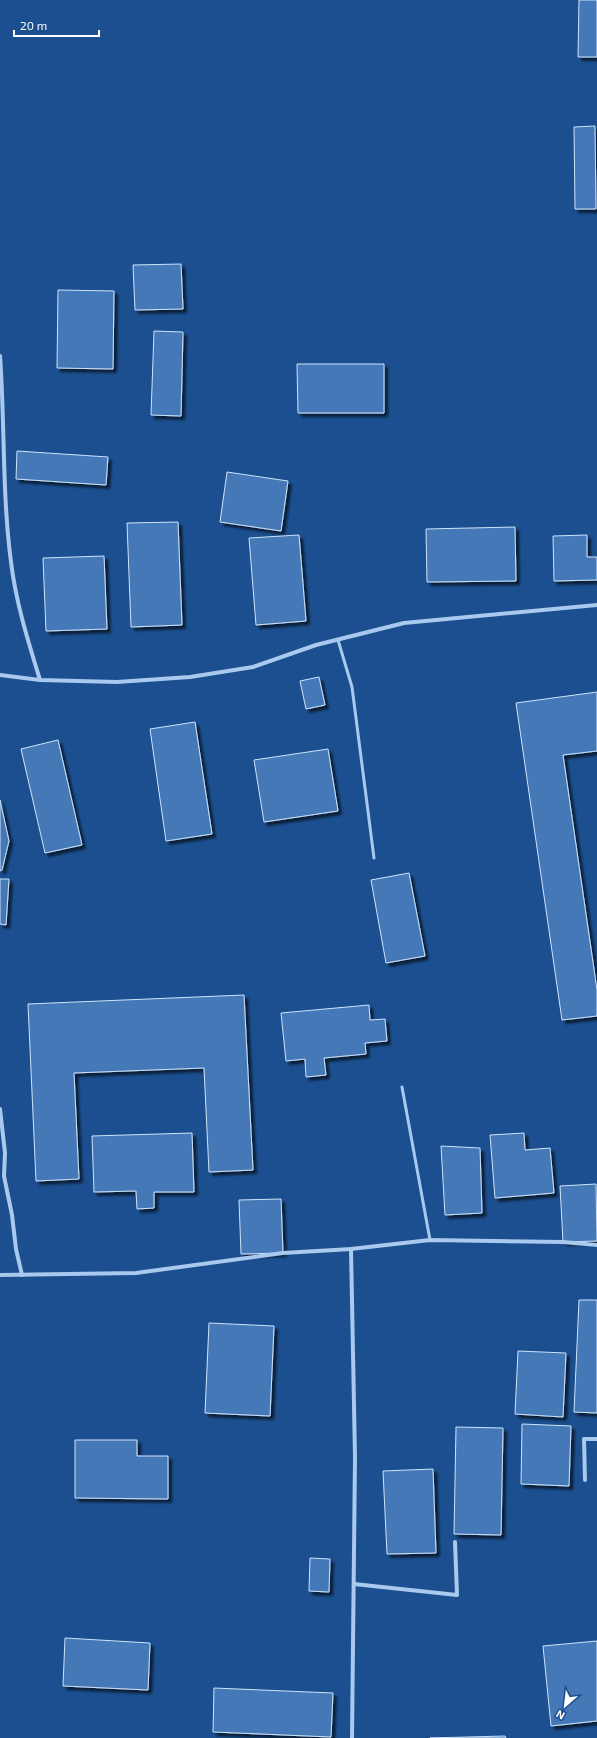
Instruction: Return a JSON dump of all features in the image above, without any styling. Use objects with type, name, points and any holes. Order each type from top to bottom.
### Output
[{"type":"street","points":[[0,356],[3,396],[5,500],[11,564],[19,609],[40,680]]},
{"type":"street","points":[[0,676],[40,680],[117,682],[190,677],[253,667],[316,645],[404,623],[597,604]]},
{"type":"street","points":[[0,1109],[5,1153],[4,1176],[12,1215],[16,1249],[22,1275]]},
{"type":"street","points":[[0,1275],[136,1273],[283,1253],[351,1249],[430,1240],[563,1242],[597,1245]]},
{"type":"street","points":[[351,1249],[355,1456],[352,1738]]},
{"type":"street","points":[[585,1480],[584,1439],[597,1439]]},
{"type":"street","points":[[354,1584],[457,1595],[456,1542]]},
{"type":"lane","points":[[338,640],[352,687],[374,858]]},
{"type":"lane","points":[[402,1087],[430,1240]]},
{"type":"building","points":[[579,0],[597,0],[597,57],[578,57]]},
{"type":"building","points":[[595,126],[596,209],[575,209],[574,127]]},
{"type":"building","points":[[181,264],[183,309],[135,310],[133,265]]},
{"type":"building","points":[[58,290],[114,291],[113,369],[57,368]]},
{"type":"building","points":[[154,331],[183,332],[181,416],[151,415]]},
{"type":"building","points":[[297,364],[384,364],[384,413],[298,413]]},
{"type":"building","points":[[17,451],[108,457],[106,485],[16,479]]},
{"type":"building","points":[[227,472],[288,481],[281,531],[220,522]]},
{"type":"building","points":[[178,522],[182,625],[131,627],[127,523]]},
{"type":"building","points":[[515,527],[516,581],[427,582],[426,529]]},
{"type":"building","points":[[299,535],[306,621],[256,625],[249,538]]},
{"type":"building","points":[[587,535],[587,557],[597,557],[597,580],[554,581],[553,536]]},
{"type":"building","points":[[104,556],[107,629],[46,631],[43,558]]},
{"type":"building","points":[[319,677],[325,705],[306,709],[300,681]]},
{"type":"building","points":[[597,692],[597,751],[563,755],[597,990],[597,1016],[562,1020],[516,703]]},
{"type":"building","points":[[195,722],[212,834],[166,841],[150,729]]},
{"type":"building","points":[[58,740],[82,845],[45,853],[21,749]]},
{"type":"building","points":[[328,749],[338,811],[264,822],[254,760]]},
{"type":"building","points":[[0,800],[9,841],[2,870],[0,871]]},
{"type":"building","points":[[409,873],[425,956],[386,963],[371,880]]},
{"type":"building","points":[[0,879],[9,879],[6,925],[0,924]]},
{"type":"building","points":[[244,995],[253,1170],[209,1172],[204,1068],[74,1073],[79,1179],[36,1181],[28,1004]]},
{"type":"building","points":[[369,1005],[370,1020],[385,1019],[387,1041],[365,1043],[366,1054],[324,1058],[326,1075],[306,1077],[305,1059],[286,1061],[281,1013]]},
{"type":"building","points":[[192,1133],[194,1192],[154,1192],[154,1208],[137,1209],[136,1191],[94,1192],[92,1136]]},
{"type":"building","points":[[524,1133],[525,1150],[550,1148],[554,1193],[495,1198],[490,1135]]},
{"type":"building","points":[[441,1146],[480,1148],[482,1213],[445,1215]]},
{"type":"building","points":[[596,1184],[597,1241],[563,1242],[560,1186]]},
{"type":"building","points":[[281,1199],[283,1253],[241,1254],[239,1200]]},
{"type":"building","points":[[579,1300],[597,1300],[597,1413],[574,1412]]},
{"type":"building","points":[[209,1323],[274,1326],[270,1416],[205,1413]]},
{"type":"building","points":[[518,1351],[566,1353],[563,1417],[515,1414]]},
{"type":"building","points":[[522,1424],[571,1426],[569,1486],[521,1484]]},
{"type":"building","points":[[456,1427],[503,1428],[501,1535],[454,1534]]},
{"type":"building","points":[[75,1440],[137,1440],[137,1456],[168,1456],[168,1499],[75,1498]]},
{"type":"building","points":[[433,1469],[436,1553],[387,1554],[383,1471]]},
{"type":"building","points":[[310,1558],[330,1559],[329,1592],[309,1591]]},
{"type":"building","points":[[65,1638],[150,1643],[148,1690],[63,1686]]},
{"type":"building","points":[[597,1641],[597,1721],[551,1726],[543,1646]]},
{"type":"building","points":[[214,1688],[333,1693],[331,1737],[213,1732]]},
{"type":"building","points":[[505,1736],[506,1738],[430,1738]]}]
